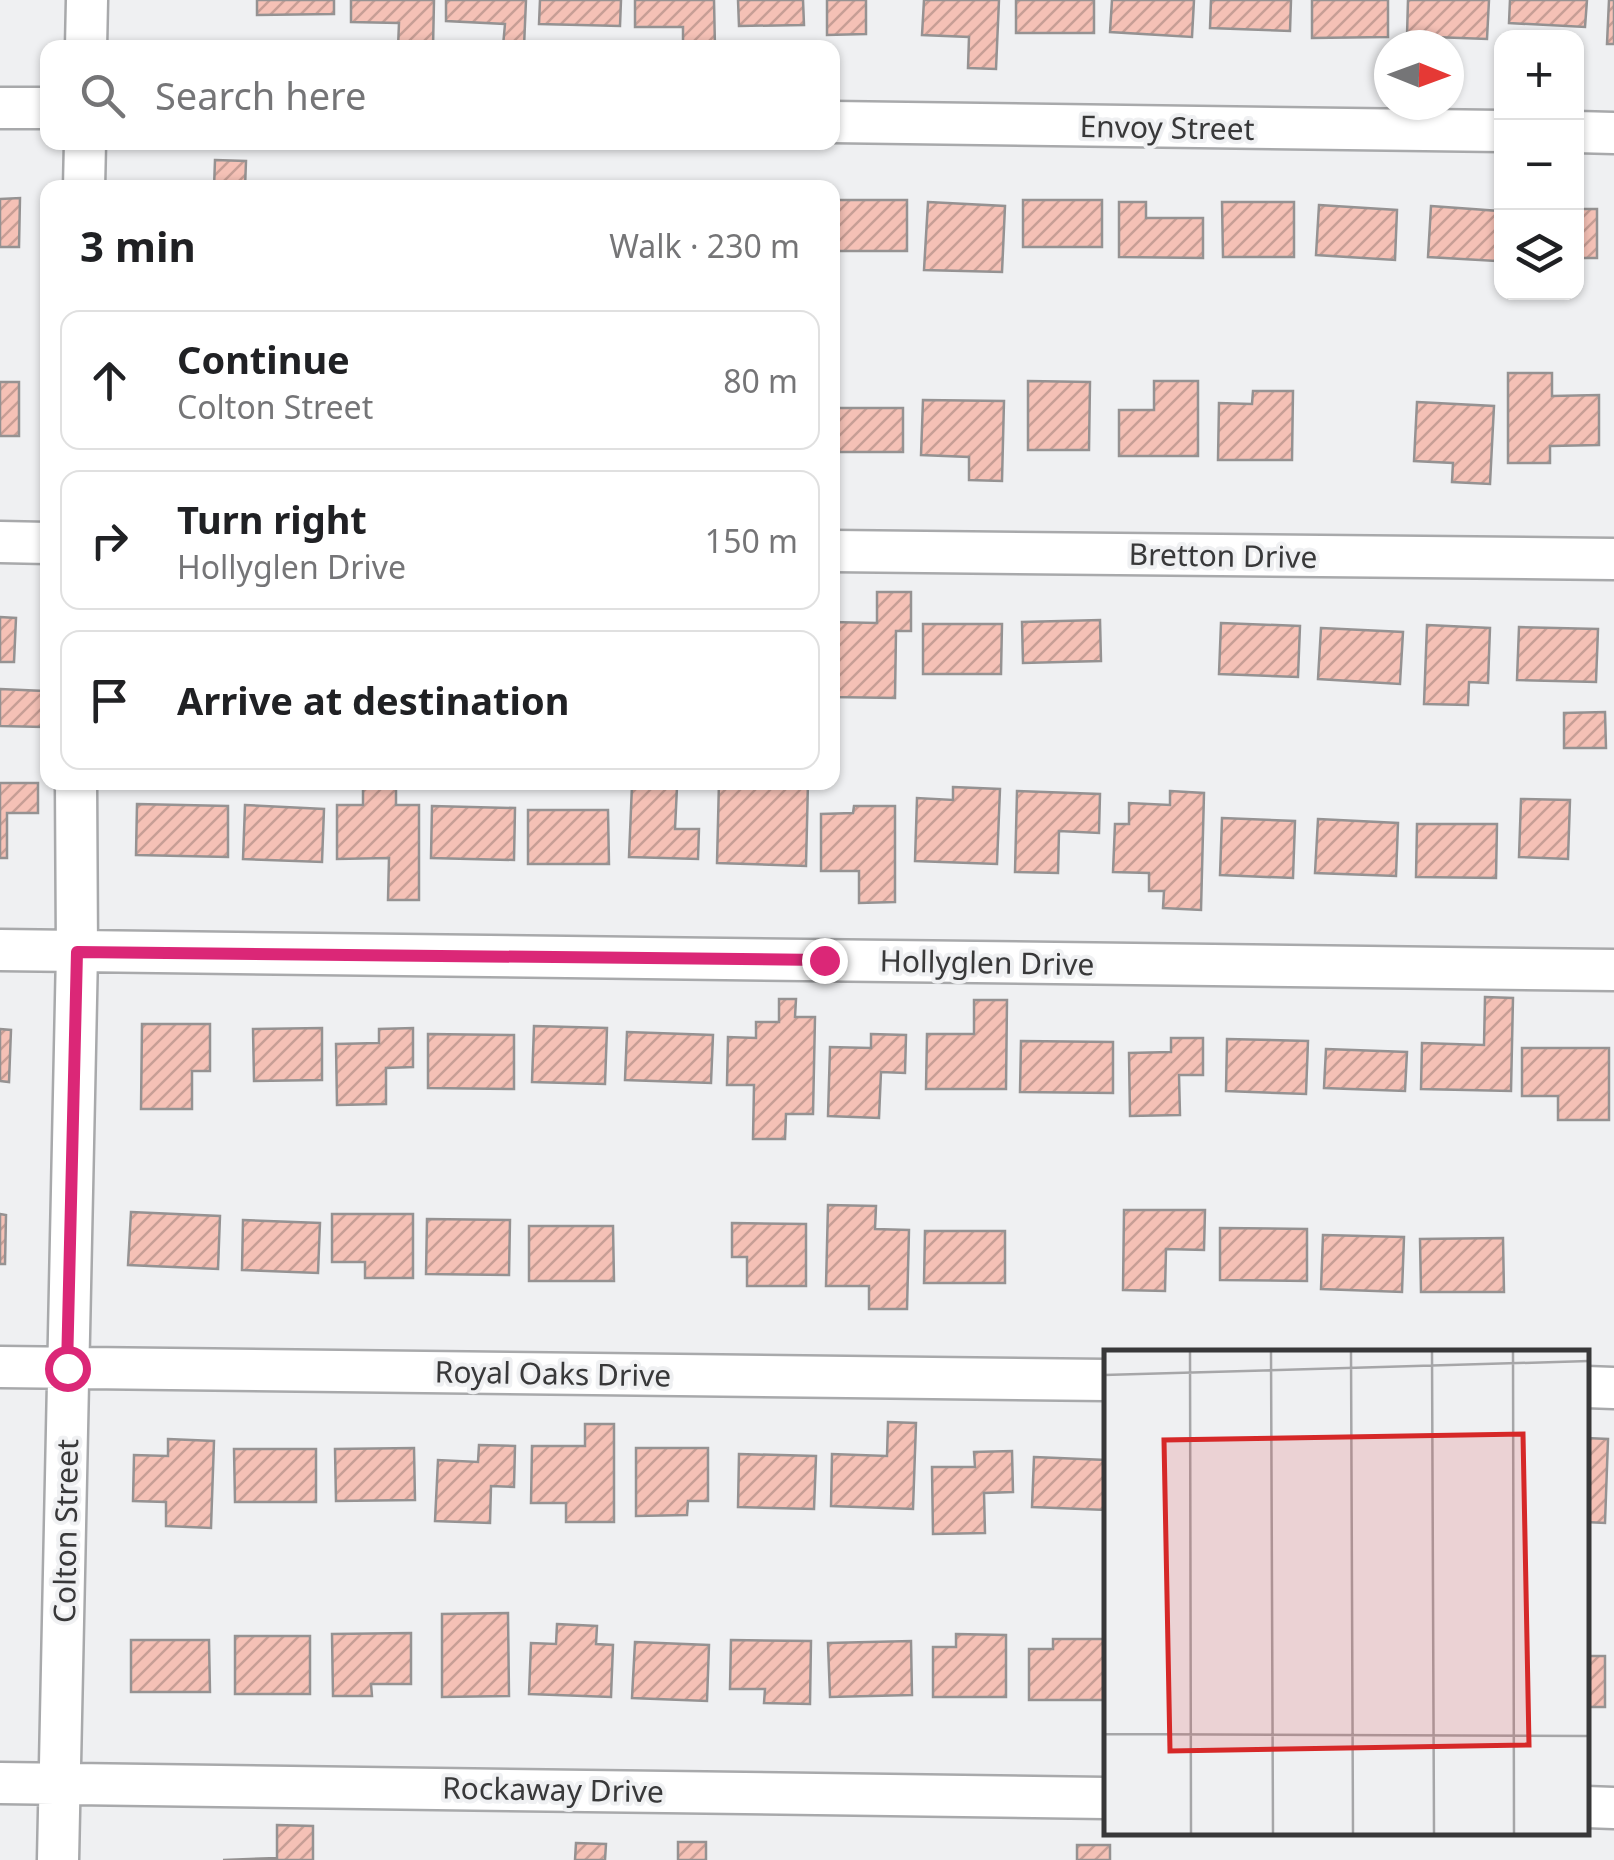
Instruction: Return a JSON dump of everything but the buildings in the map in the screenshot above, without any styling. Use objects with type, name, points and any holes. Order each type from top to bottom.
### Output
[{"type":"street","points":[[86,40],[87,0]]},
{"type":"street","points":[[0,108],[40,108]]},
{"type":"street","name":"Envoy Street","points":[[840,122],[1494,131]]},
{"type":"street","points":[[1584,132],[1614,133]]},
{"type":"street","points":[[84,150],[84,180]]},
{"type":"street","points":[[0,542],[40,543]]},
{"type":"street","name":"Bretton Drive","points":[[840,551],[1614,559]]},
{"type":"street","name":"Colton Street","points":[[58,1860],[77,952],[76,790]]},
{"type":"street","name":"Hollyglen Drive","points":[[0,950],[1614,970]]},
{"type":"street","name":"Royal Oaks Drive","points":[[0,1367],[1104,1380]]},
{"type":"street","points":[[1589,1387],[1614,1388]]},
{"type":"street","name":"Rockaway Drive","points":[[0,1783],[1104,1798]]},
{"type":"route","points":[[67,1368],[77,952],[824,960]]}]
